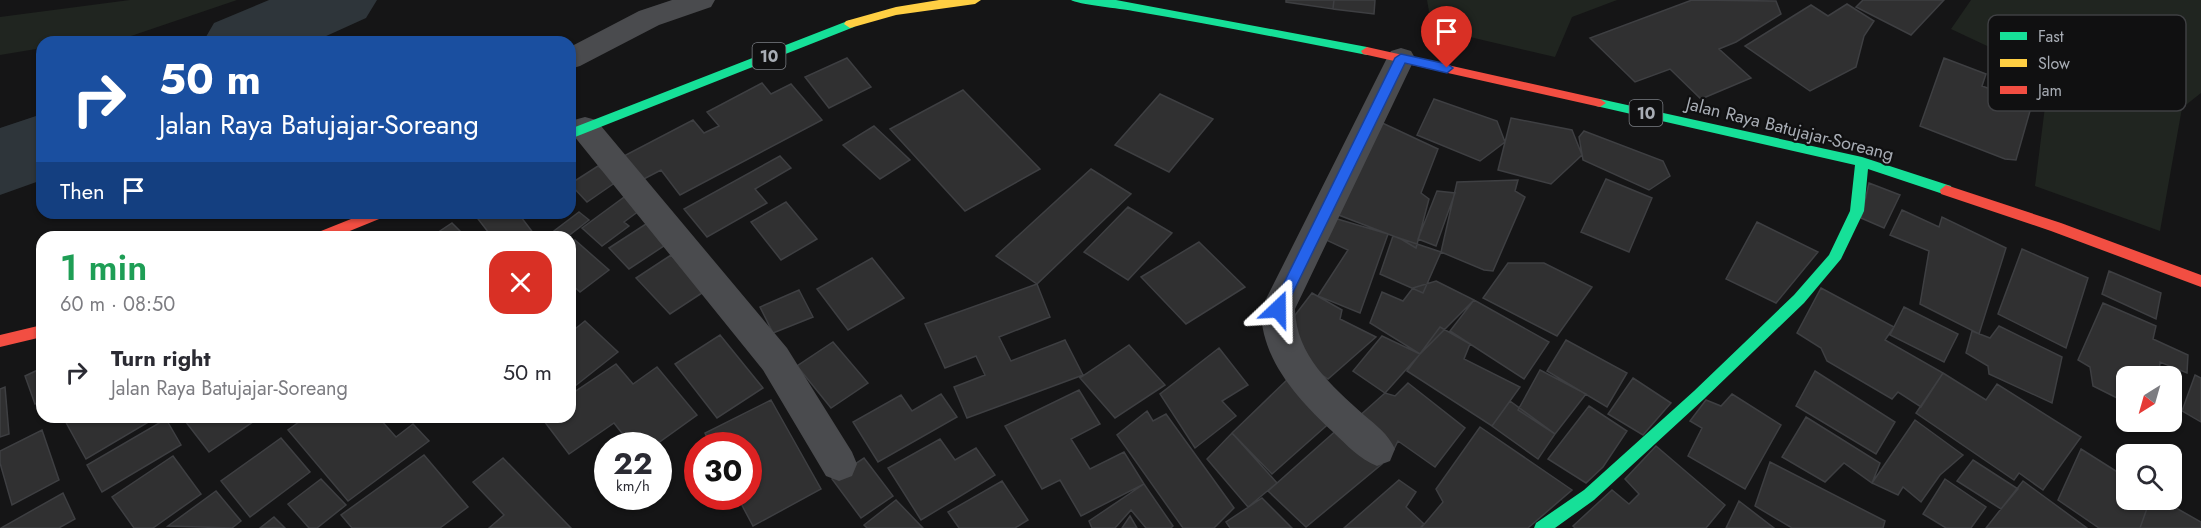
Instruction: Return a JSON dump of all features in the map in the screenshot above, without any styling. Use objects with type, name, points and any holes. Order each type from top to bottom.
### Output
[{"type":"main road","name":"10","points":[[578,131],[869,17],[930,4],[975,0]]},
{"type":"main road","name":"Jalan Raya Batujajar-Soreang","points":[[1077,0],[1099,1],[1163,12],[1401,58],[1862,162],[2056,227],[2201,281]]},
{"type":"main road","points":[[1550,526],[1589,495],[1700,395],[1799,299],[1834,259],[1857,211],[1862,162]]},
{"type":"main road","points":[[336,231],[364,219]]},
{"type":"main road","points":[[0,341],[36,332]]},
{"type":"street","points":[[576,56],[649,18],[701,0]]},
{"type":"street","points":[[1377,449],[1322,397],[1291,360],[1280,335],[1278,309],[1401,58]]},
{"type":"street","points":[[578,131],[775,359],[839,464]]},
{"type":"shaded area","points":[[130,0],[237,0],[131,36],[36,36],[36,49],[0,55],[0,17]]},
{"type":"shaded area","points":[[1427,0],[1617,0],[1572,17],[1555,57],[1432,28]]},
{"type":"shaded area","points":[[1971,0],[2201,0],[2201,93],[2186,105],[2186,15],[1988,15],[1988,46],[1951,29]]},
{"type":"shaded area","points":[[2044,111],[2181,111],[2160,231],[2035,186]]},
{"type":"building","points":[[1286,0],[1334,0],[1333,9],[1286,2]]},
{"type":"building","points":[[1334,0],[1375,0],[1374,14],[1333,9]]},
{"type":"building","points":[[1692,0],[1776,1],[1781,14],[1736,42],[1719,49],[1751,78],[1701,99],[1670,69],[1635,82],[1590,38]]},
{"type":"building","points":[[1863,0],[1944,0],[1911,35],[1856,7]]},
{"type":"building","points":[[1847,4],[1874,21],[1864,36],[1856,67],[1810,91],[1745,46],[1811,5],[1828,16]]},
{"type":"building","points":[[847,58],[871,87],[829,108],[805,77]]},
{"type":"building","points":[[1944,58],[1986,74],[1982,86],[1988,88],[1988,111],[2030,111],[2016,160],[2005,159],[1920,126]]},
{"type":"building","points":[[762,83],[771,94],[791,84],[822,120],[680,195],[661,170],[640,181],[622,157],[693,120],[704,133],[719,126],[707,112]]},
{"type":"building","points":[[963,90],[1040,169],[965,211],[890,129]]},
{"type":"building","points":[[1160,94],[1213,119],[1169,172],[1115,145]]},
{"type":"building","points":[[1434,99],[1497,121],[1505,142],[1480,161],[1417,135]]},
{"type":"building","points":[[1511,118],[1572,130],[1582,155],[1551,184],[1498,170]]},
{"type":"building","points":[[1378,121],[1438,149],[1421,193],[1429,199],[1416,248],[1401,239],[1336,214]]},
{"type":"building","points":[[874,126],[910,160],[880,179],[843,145]]},
{"type":"building","points":[[1584,131],[1663,161],[1670,176],[1649,190],[1583,160],[1579,137]]},
{"type":"building","points":[[780,156],[791,168],[755,189],[767,203],[707,237],[684,209]]},
{"type":"building","points":[[598,166],[616,182],[587,202],[576,190],[576,180]]},
{"type":"building","points":[[1091,169],[1131,194],[1037,284],[996,256]]},
{"type":"building","points":[[1606,179],[1652,198],[1629,252],[1581,232]]},
{"type":"building","points":[[1518,180],[1515,191],[1525,197],[1493,271],[1484,270],[1441,252],[1457,182]]},
{"type":"building","points":[[1869,183],[1900,195],[1884,228],[1861,218]]},
{"type":"building","points":[[1437,191],[1455,193],[1436,246],[1418,239]]},
{"type":"building","points":[[627,195],[643,208],[624,222],[629,226],[602,246],[582,228]]},
{"type":"building","points":[[786,202],[817,239],[781,260],[751,222]]},
{"type":"building","points":[[1128,207],[1172,233],[1128,280],[1084,252]]},
{"type":"building","points":[[1902,210],[1939,227],[1942,217],[2006,248],[1979,334],[1920,304],[1929,251],[1890,235]]},
{"type":"building","points":[[579,212],[589,220],[575,231],[554,231],[570,219],[576,219],[576,214]]},
{"type":"building","points":[[1334,218],[1388,234],[1360,313],[1318,296],[1348,250],[1324,239]]},
{"type":"building","points":[[478,219],[523,219],[532,231],[487,231]]},
{"type":"building","points":[[649,222],[670,242],[629,269],[609,248]]},
{"type":"building","points":[[1757,222],[1818,252],[1776,303],[1726,279]]},
{"type":"building","points":[[452,223],[460,231],[440,231]]},
{"type":"building","points":[[1393,236],[1441,252],[1423,293],[1380,274]]},
{"type":"building","points":[[576,241],[609,270],[580,292],[576,288]]},
{"type":"building","points":[[1199,242],[1245,287],[1186,324],[1141,277]]},
{"type":"building","points":[[2022,249],[2088,278],[2066,348],[1998,314]]},
{"type":"building","points":[[671,255],[705,291],[670,314],[636,278]]},
{"type":"building","points":[[872,258],[904,298],[848,330],[817,289]]},
{"type":"building","points":[[1508,263],[1544,263],[1592,287],[1557,336],[1483,298]]},
{"type":"building","points":[[2109,271],[2161,293],[2156,319],[2102,294]]},
{"type":"building","points":[[1436,281],[1474,300],[1420,354],[1370,323],[1382,292],[1403,301],[1413,288]]},
{"type":"building","points":[[1037,284],[1050,317],[999,337],[1011,361],[1065,340],[1083,375],[967,418],[954,387],[985,375],[976,356],[945,368],[925,324]]},
{"type":"building","points":[[1821,288],[1894,327],[1885,340],[1943,373],[1921,407],[1898,392],[1892,399],[1827,361],[1821,348],[1797,333]]},
{"type":"building","points":[[799,290],[813,317],[773,333],[760,307]]},
{"type":"building","points":[[1312,293],[1342,310],[1340,319],[1376,337],[1328,379],[1297,358],[1289,323]]},
{"type":"building","points":[[1474,300],[1549,342],[1524,379],[1450,331]]},
{"type":"building","points":[[2103,303],[2156,326],[2153,339],[2188,355],[2187,373],[2182,371],[2182,366],[2170,366],[2160,362],[2160,366],[2116,366],[2116,398],[2093,386],[2090,367],[2078,360]]},
{"type":"building","points":[[1904,307],[1958,334],[1944,362],[1890,335]]},
{"type":"building","points":[[585,321],[618,352],[576,385],[576,328]]},
{"type":"building","points":[[1999,326],[2062,357],[2052,403],[1989,374],[1988,366],[1966,353],[1972,331],[1990,338]]},
{"type":"building","points":[[1440,327],[1470,344],[1464,359],[1520,387],[1492,426],[1407,371]]},
{"type":"building","points":[[720,335],[763,388],[717,418],[675,364]]},
{"type":"building","points":[[1382,336],[1420,354],[1385,393],[1353,371]]},
{"type":"building","points":[[1566,340],[1627,373],[1607,407],[1547,371]]},
{"type":"building","points":[[833,342],[868,383],[831,408],[797,366]]},
{"type":"building","points":[[1129,345],[1165,385],[1115,418],[1080,378]]},
{"type":"building","points":[[1219,348],[1248,385],[1222,401],[1236,416],[1195,448],[1160,394]]},
{"type":"building","points":[[616,364],[633,384],[657,367],[697,415],[672,433],[621,432],[614,423],[601,432],[594,432],[594,437],[569,454],[546,423],[576,423],[576,391]]},
{"type":"building","points":[[1540,370],[1586,394],[1555,434],[1518,410]]},
{"type":"building","points":[[36,371],[35,404],[25,376]]},
{"type":"building","points":[[1815,371],[1895,422],[1876,454],[1796,406]]},
{"type":"building","points":[[1943,373],[1986,400],[1997,384],[2081,437],[2043,490],[2019,473],[2014,480],[1916,413]]},
{"type":"building","points":[[2195,375],[2201,378],[2201,422],[2182,411]]},
{"type":"building","points":[[1291,376],[1334,419],[1272,474],[1232,433]]},
{"type":"building","points":[[1633,378],[1671,403],[1643,435],[1608,414]]},
{"type":"building","points":[[1408,383],[1465,428],[1435,467],[1398,441],[1394,449],[1356,419],[1385,393],[1395,396]]},
{"type":"building","points":[[5,387],[9,434],[0,437],[0,389]]},
{"type":"building","points":[[1079,390],[1100,424],[1071,439],[1090,469],[1124,452],[1144,484],[1081,516],[1060,480],[1042,489],[1005,426]]},
{"type":"building","points":[[941,394],[957,417],[878,462],[853,422],[901,395],[912,411]]},
{"type":"building","points":[[1732,394],[1781,425],[1745,489],[1688,456],[1702,428],[1690,421],[1706,400],[1721,406]]},
{"type":"building","points":[[771,400],[821,489],[753,526],[744,510],[762,510],[762,432],[707,432]]},
{"type":"building","points":[[1510,401],[1555,434],[1538,459],[1492,426]]},
{"type":"building","points":[[1589,406],[1627,431],[1603,467],[1586,483],[1548,459]]},
{"type":"building","points":[[1147,411],[1153,421],[1166,414],[1234,508],[1214,528],[1183,528],[1117,435]]},
{"type":"building","points":[[1806,417],[1880,463],[1872,483],[1844,463],[1825,482],[1782,457]]},
{"type":"building","points":[[1915,420],[1963,455],[1940,475],[1921,502],[1903,487],[1898,495],[1872,483]]},
{"type":"building","points":[[66,423],[147,423],[86,459]]},
{"type":"building","points":[[159,423],[168,423],[181,445],[102,492],[87,465]]},
{"type":"building","points":[[187,423],[251,423],[209,452]]},
{"type":"building","points":[[298,423],[384,423],[396,437],[413,424],[429,441],[348,501],[288,430]]},
{"type":"building","points":[[1480,427],[1572,490],[1528,528],[1421,528],[1443,502],[1436,489]]},
{"type":"building","points":[[1339,428],[1382,464],[1306,527],[1268,491]]},
{"type":"building","points":[[42,430],[59,480],[12,505],[0,463],[0,451]]},
{"type":"building","points":[[1232,433],[1277,483],[1248,507],[1207,459]]},
{"type":"building","points":[[281,438],[310,472],[250,517],[221,481]]},
{"type":"building","points":[[940,439],[955,460],[976,448],[995,475],[921,520],[888,468]]},
{"type":"building","points":[[1656,446],[1725,505],[1706,528],[1575,528],[1573,526],[1612,490],[1629,504],[1639,494],[1625,479]]},
{"type":"building","points":[[2081,449],[2116,471],[2116,510],[2146,510],[2140,528],[2099,528],[2058,500]]},
{"type":"building","points":[[424,455],[468,507],[440,528],[352,528],[341,515]]},
{"type":"building","points":[[173,456],[201,494],[153,528],[134,528],[112,497]]},
{"type":"building","points":[[503,458],[571,528],[489,528],[504,515],[473,482]]},
{"type":"building","points":[[864,458],[893,496],[861,518],[832,479]]},
{"type":"building","points":[[1973,460],[2018,489],[2001,509],[1957,481]]},
{"type":"building","points":[[1770,462],[1885,521],[1883,528],[1792,528],[1755,506]]},
{"type":"building","points":[[321,479],[346,505],[317,528],[309,528],[288,504]]},
{"type":"building","points":[[1945,479],[1986,507],[1971,528],[1946,528],[1923,514]]},
{"type":"building","points":[[1399,480],[1416,492],[1406,507],[1424,524],[1420,528],[1344,528]]},
{"type":"building","points":[[1002,481],[1028,520],[1015,528],[959,528],[948,512]]},
{"type":"building","points":[[2023,481],[2087,528],[1986,528]]},
{"type":"building","points":[[1144,484],[1173,526],[1171,528],[1146,528],[1131,510],[1115,528],[1092,528],[1089,521]]},
{"type":"building","points":[[216,491],[241,521],[232,528],[168,526]]},
{"type":"building","points":[[63,493],[75,519],[59,528],[1,528]]},
{"type":"building","points":[[1262,498],[1292,528],[1230,528],[1226,522]]},
{"type":"building","points":[[896,500],[923,528],[867,528],[864,525]]},
{"type":"building","points":[[1739,501],[1774,528],[1726,528]]},
{"type":"building","points":[[2146,510],[2180,510],[2201,522],[2201,528],[2140,528]]},
{"type":"building","points":[[1130,516],[1137,528],[1122,528]]},
{"type":"building","points":[[274,517],[285,528],[260,528]]},
{"type":"waterway","points":[[256,36],[339,0]]},
{"type":"waterway","points":[[0,163],[36,148]]},
{"type":"traffic: fast","points":[[1077,0],[1099,1],[1163,12],[1367,51]]},
{"type":"traffic: fast","points":[[576,132],[850,24]]},
{"type":"traffic: fast","points":[[1600,103],[1862,162],[1946,190]]},
{"type":"traffic: fast","points":[[1542,528],[1589,495],[1699,395],[1799,299],[1834,259],[1857,211],[1862,162]]},
{"type":"traffic: slow","points":[[850,24],[896,11],[975,0]]},
{"type":"traffic: jam","points":[[1367,51],[1600,103]]},
{"type":"traffic: jam","points":[[1946,190],[2056,227],[2201,281]]},
{"type":"traffic: jam","points":[[336,231],[364,219]]},
{"type":"traffic: jam","points":[[0,341],[36,332]]},
{"type":"route","points":[[1278,309],[1401,58],[1447,68]]}]
